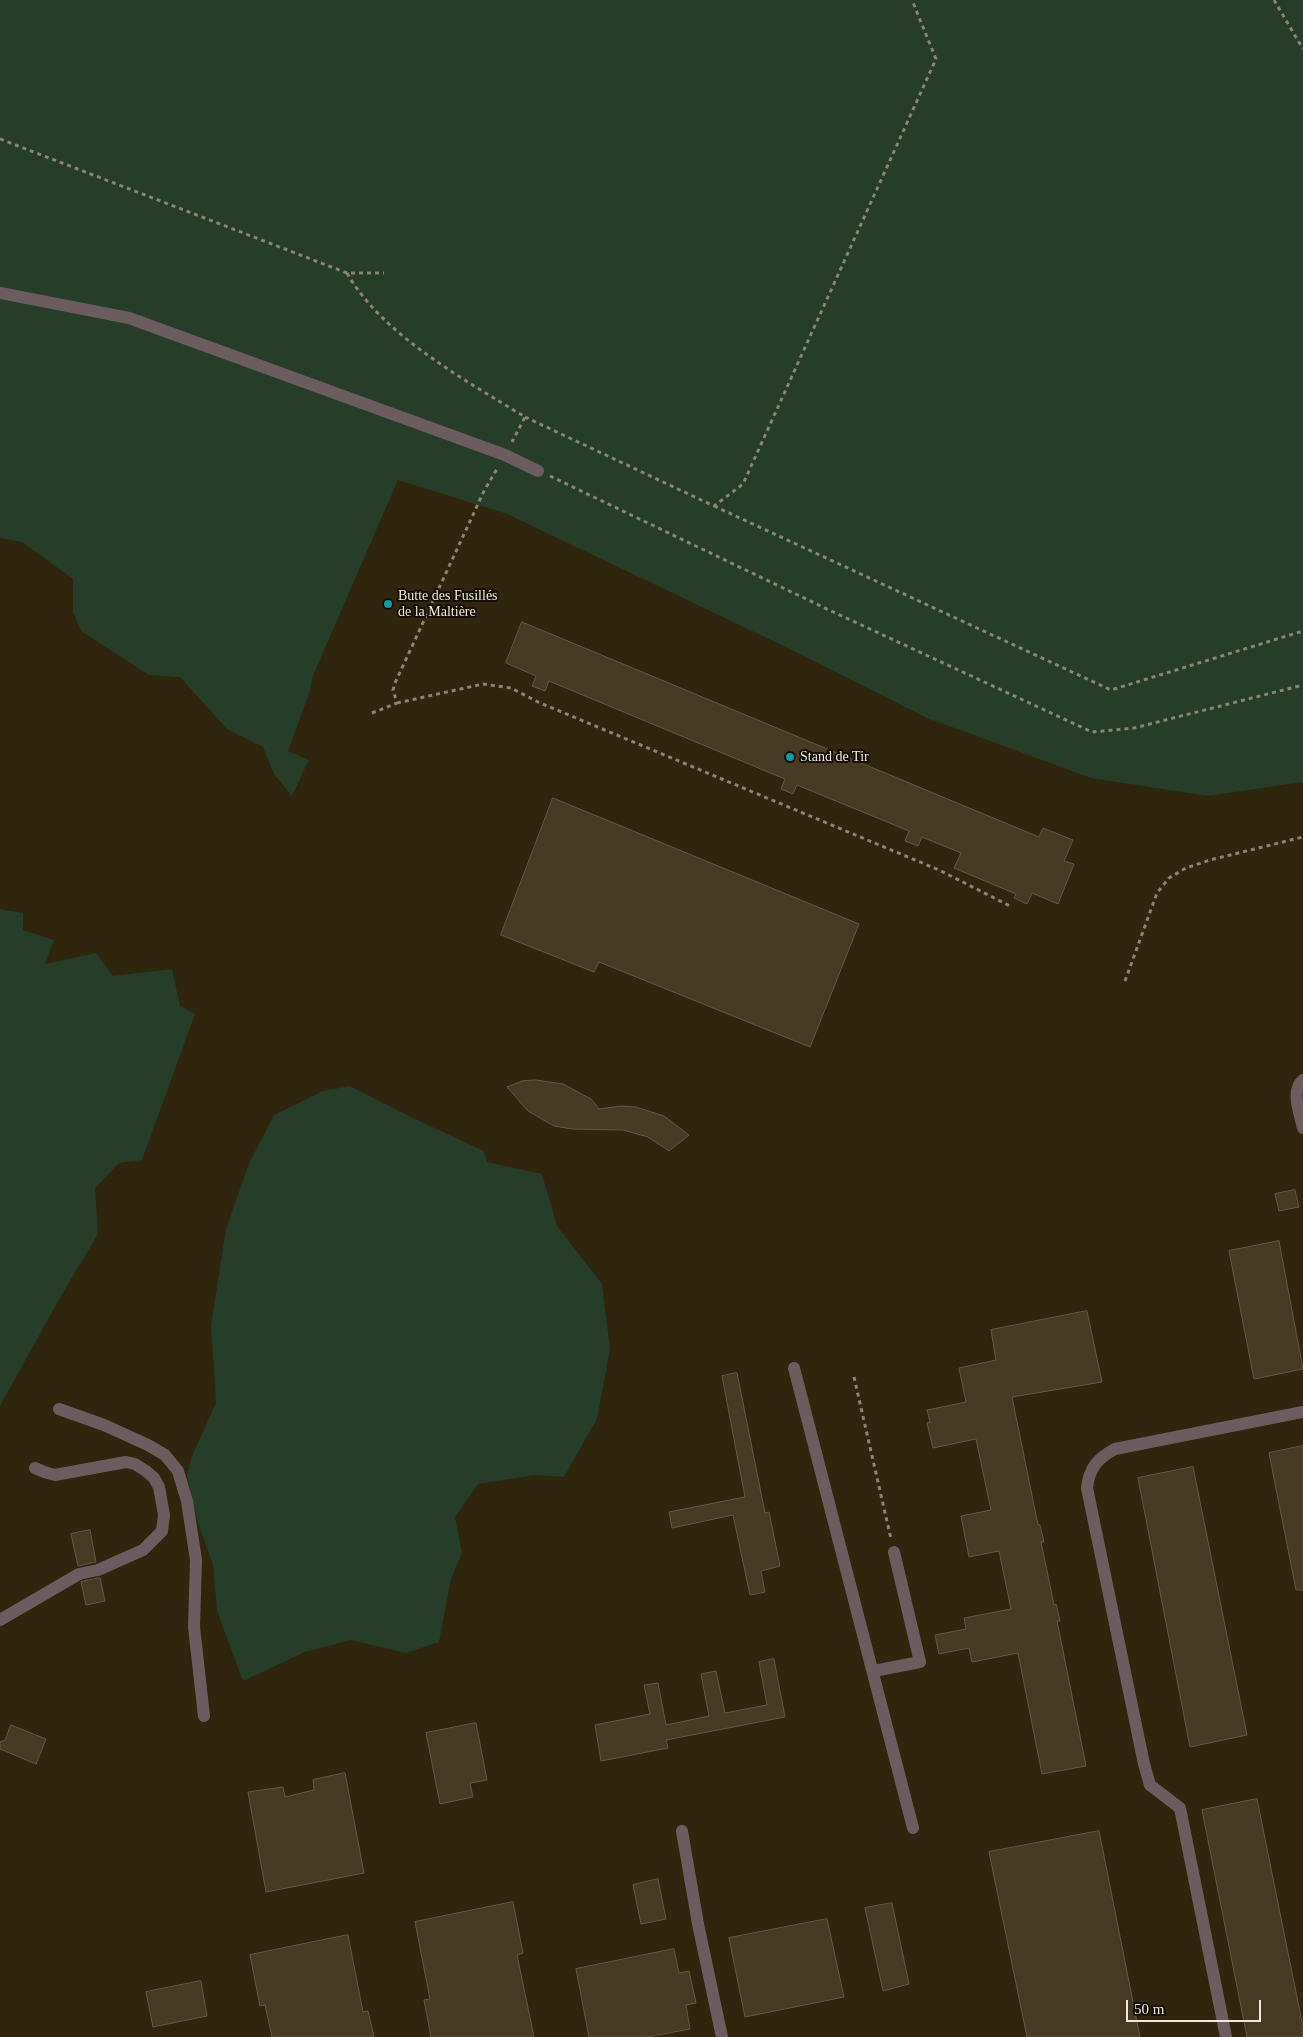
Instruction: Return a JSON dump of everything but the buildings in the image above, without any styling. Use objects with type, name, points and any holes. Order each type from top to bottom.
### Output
[{"type":"street","points":[[0,293],[130,318],[505,455],[538,471]]},
{"type":"street","points":[[1303,1080],[1298,1084],[1296,1090],[1303,1128]]},
{"type":"street","points":[[794,1368],[874,1671],[913,1828]]},
{"type":"street","points":[[59,1410],[104,1425],[148,1445],[165,1455],[178,1471],[187,1501],[196,1560],[194,1627],[204,1716]]},
{"type":"street","points":[[1226,2037],[1180,1808],[1150,1785],[1087,1488],[1088,1477],[1092,1467],[1098,1460],[1115,1449],[1303,1412]]},
{"type":"street","points":[[0,1620],[79,1574],[98,1570],[143,1550],[162,1531],[164,1515],[159,1487],[154,1478],[135,1464],[126,1462],[55,1475],[35,1468]]},
{"type":"street","points":[[874,1671],[920,1662],[894,1552]]},
{"type":"street","points":[[682,1831],[698,1924],[722,2037]]},
{"type":"path","points":[[714,506],[743,484],[936,59],[912,0]]},
{"type":"path","points":[[1274,0],[1303,49]]},
{"type":"path","points":[[0,139],[347,273],[384,273]]},
{"type":"path","points":[[347,273],[372,306],[410,342],[525,417],[1111,690],[1303,631]]},
{"type":"path","points":[[397,703],[393,690],[395,683],[484,491],[525,417]]},
{"type":"path","points":[[538,471],[593,495],[860,625],[1092,732],[1134,728],[1303,685]]},
{"type":"path","points":[[372,713],[397,703],[483,684],[511,688],[547,706],[939,870],[1012,907]]},
{"type":"path","points":[[1125,981],[1157,893],[1170,878],[1186,868],[1210,860],[1303,837]]},
{"type":"path","points":[[854,1377],[894,1552]]},
{"type":"green space","points":[[0,0],[1303,0],[1303,782],[1208,796],[1091,778],[927,718],[794,651],[507,514],[398,480],[312,678],[311,688],[288,751],[309,760],[292,796],[274,774],[263,747],[227,729],[180,677],[149,675],[81,631],[73,612],[73,579],[22,542],[0,538]]},
{"type":"green space","points":[[0,909],[23,913],[23,930],[54,940],[45,964],[96,953],[113,976],[172,969],[180,1006],[195,1014],[142,1160],[119,1163],[95,1188],[98,1234],[0,1406]]},
{"type":"green space","points":[[350,1086],[484,1151],[487,1162],[542,1174],[557,1226],[602,1284],[610,1349],[597,1419],[564,1477],[535,1475],[478,1484],[455,1517],[462,1553],[451,1579],[439,1642],[406,1653],[351,1640],[305,1652],[243,1681],[217,1611],[213,1565],[198,1523],[187,1476],[192,1456],[216,1403],[211,1325],[226,1229],[249,1163],[274,1115],[323,1091]]},
{"type":"place","name":"Butte des Fusillés de la Maltière","points":[[388,604]]},
{"type":"place","name":"Stand de Tir","points":[[790,757]]}]
